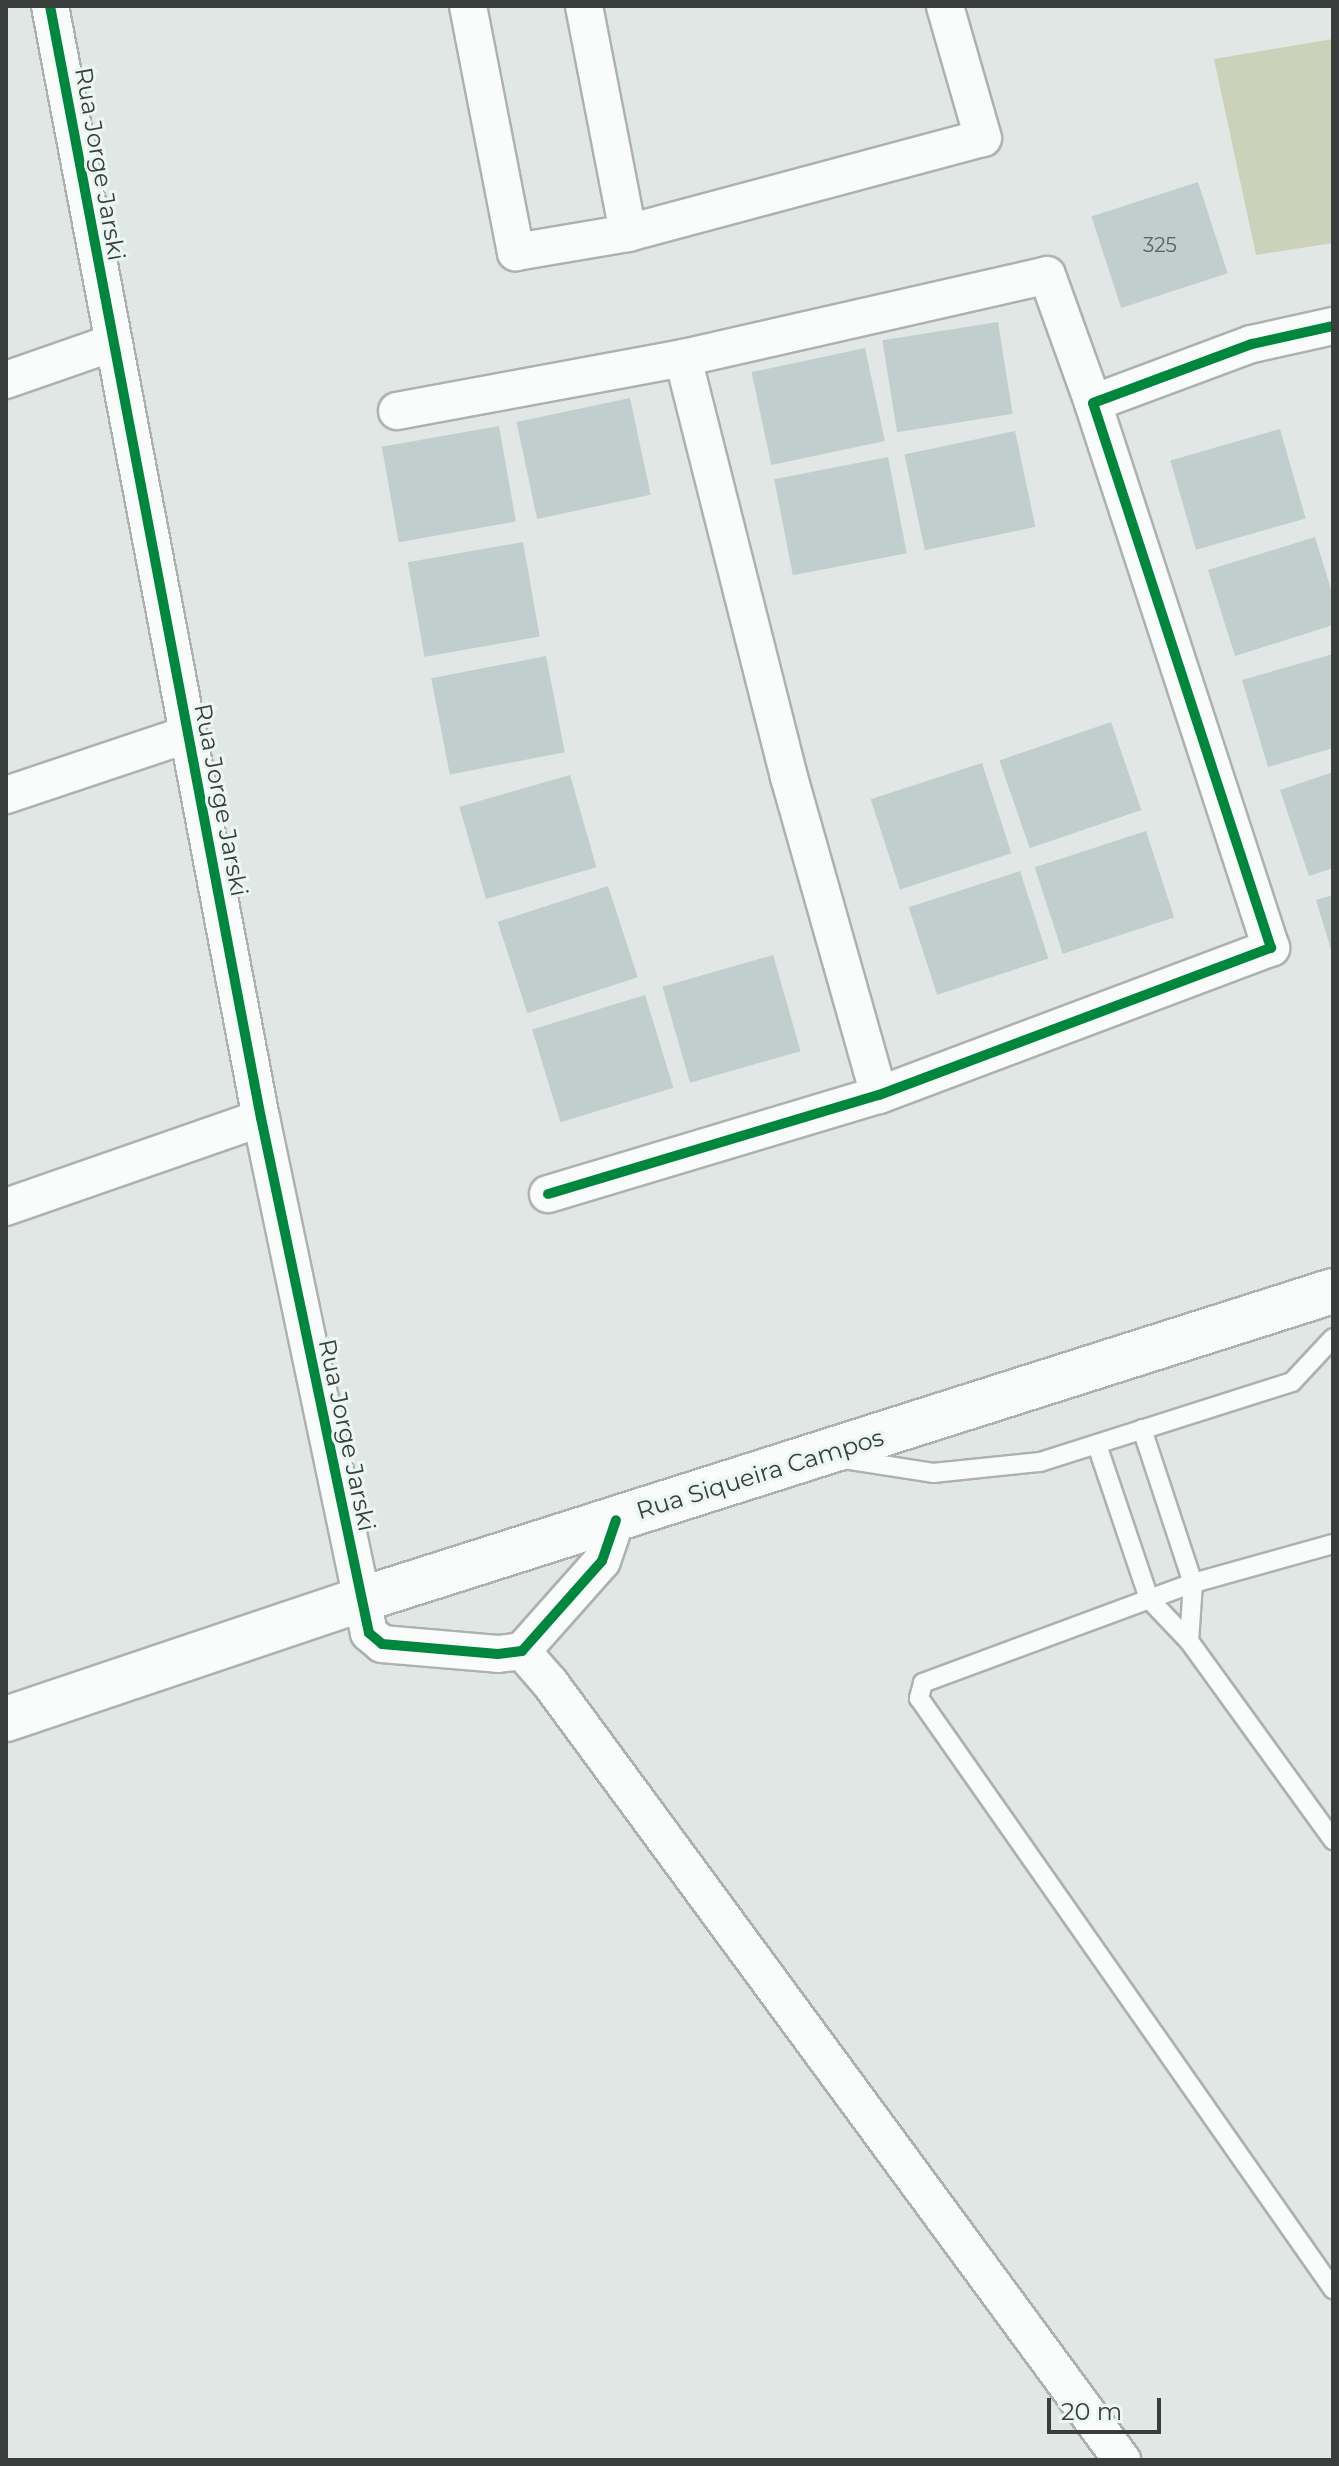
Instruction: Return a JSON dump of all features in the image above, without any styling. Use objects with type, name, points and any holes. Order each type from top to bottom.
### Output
[{"type":"main road","name":"Rua Siqueira Campos","points":[[6,1719],[360,1600],[1333,1291]]},
{"type":"street","name":"Rua Jorge Jarski","points":[[50,6],[261,1118],[369,1633],[382,1644],[498,1654],[522,1651]]},
{"type":"street","points":[[468,6],[516,252],[628,233],[983,138],[945,6]]},
{"type":"street","points":[[584,6],[628,233]]},
{"type":"street","points":[[397,411],[683,358],[1047,275],[1093,403],[1271,948],[879,1095],[548,1194]]},
{"type":"street","points":[[1093,403],[1252,344],[1333,326]]},
{"type":"street","points":[[6,380],[112,343]]},
{"type":"street","points":[[683,358],[789,777],[879,1095]]},
{"type":"street","points":[[6,795],[188,734]]},
{"type":"street","points":[[6,1207],[261,1118]]},
{"type":"street","points":[[616,1520],[602,1561],[522,1651],[550,1683],[1122,2460]]},
{"type":"lane","points":[[821,1456],[933,1473],[1040,1462],[1292,1382],[1333,1338]]},
{"type":"lane","points":[[1142,1429],[1193,1583],[1189,1641]]},
{"type":"lane","points":[[1097,1445],[1149,1599],[1189,1641],[1333,1840]]},
{"type":"lane","points":[[1333,1544],[1193,1583],[923,1683],[919,1698],[1333,2289]]},
{"type":"green space","points":[[1333,39],[1333,243],[1256,255],[1214,59]]},
{"type":"building","points":[[1198,182],[1228,273],[1121,308],[1091,217]]},
{"type":"building","points":[[998,322],[1013,414],[897,432],[882,340]]},
{"type":"building","points":[[865,348],[885,441],[771,465],[752,372]]},
{"type":"building","points":[[630,398],[651,495],[537,519],[517,422]]},
{"type":"building","points":[[499,426],[516,522],[399,542],[382,447]]},
{"type":"building","points":[[1280,429],[1306,518],[1196,550],[1170,460]]},
{"type":"building","points":[[1015,431],[1035,527],[925,550],[904,454]]},
{"type":"building","points":[[888,457],[907,553],[793,575],[774,479]]},
{"type":"building","points":[[1315,537],[1333,596],[1333,625],[1235,656],[1208,570]]},
{"type":"building","points":[[523,542],[540,637],[424,657],[408,562]]},
{"type":"building","points":[[1333,654],[1333,748],[1268,767],[1242,680]]},
{"type":"building","points":[[546,656],[565,752],[450,775],[431,678]]},
{"type":"building","points":[[1111,722],[1141,810],[1030,848],[999,760]]},
{"type":"building","points":[[982,763],[1011,853],[900,890],[871,799]]},
{"type":"building","points":[[1333,772],[1333,868],[1309,876],[1280,790]]},
{"type":"building","points":[[570,775],[596,867],[486,899],[459,807]]},
{"type":"building","points":[[1146,831],[1174,918],[1063,954],[1035,867]]},
{"type":"building","points":[[1020,871],[1048,958],[937,995],[909,907]]},
{"type":"building","points":[[608,886],[638,977],[527,1013],[498,922]]},
{"type":"building","points":[[1333,895],[1333,953],[1332,953],[1316,900]]},
{"type":"building","points":[[773,955],[801,1051],[690,1083],[662,987]]},
{"type":"building","points":[[645,995],[673,1088],[561,1122],[532,1029]]},
{"type":"cycle path","points":[[50,6],[261,1118],[369,1633],[382,1644],[498,1654],[522,1651],[602,1561],[616,1520]]},
{"type":"cycle path","points":[[548,1194],[879,1095],[1271,948],[1093,403],[1252,344],[1333,326]]}]
